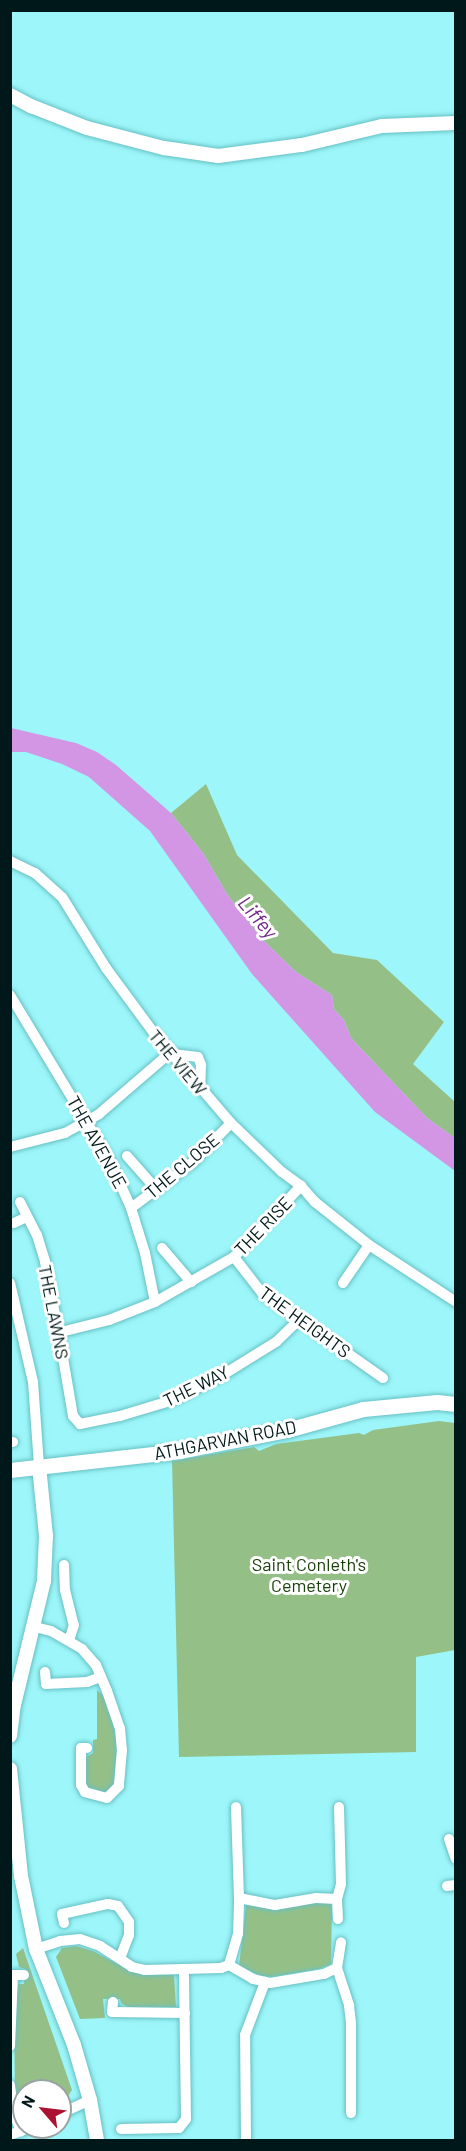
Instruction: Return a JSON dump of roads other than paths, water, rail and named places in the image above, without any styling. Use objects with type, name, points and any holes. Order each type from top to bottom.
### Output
[{"type":"main road","name":"ATHGARVAN ROAD","points":[[10,1470],[180,1451],[287,1430],[363,1409],[437,1402],[456,1404]]},
{"type":"street","points":[[10,95],[31,106],[87,128],[164,148],[218,156],[302,145],[382,126],[456,123]]},
{"type":"street","name":"THE VIEW","points":[[10,861],[35,873],[62,897],[106,968],[200,1089],[231,1123],[282,1172],[301,1186],[315,1202],[369,1245],[456,1302]]},
{"type":"street","name":"THE AVENUE","points":[[10,995],[87,1121],[131,1208],[145,1253],[155,1302]]},
{"type":"street","points":[[10,1147],[57,1136],[87,1121],[172,1053],[198,1057],[201,1065],[200,1089]]},
{"type":"street","name":"THE CLOSE","points":[[131,1208],[193,1162],[231,1123]]},
{"type":"street","points":[[127,1156],[157,1190]]},
{"type":"street","name":"THE RISE","points":[[61,1332],[109,1320],[155,1302],[234,1257],[301,1186]]},
{"type":"street","name":"THE LAWNS","points":[[20,1202],[45,1262],[57,1325],[61,1332],[60,1340],[70,1401],[75,1421],[80,1424]]},
{"type":"street","points":[[14,1223],[27,1217]]},
{"type":"street","points":[[343,1283],[369,1245]]},
{"type":"street","points":[[162,1248],[191,1282]]},
{"type":"street","name":"THE HEIGHTS","points":[[234,1257],[262,1293],[383,1378]]},
{"type":"street","points":[[10,1283],[33,1382],[46,1553],[44,1585],[14,1705],[10,1736]]},
{"type":"street","name":"THE WAY","points":[[80,1424],[120,1416],[173,1400],[221,1376],[276,1342],[299,1320]]},
{"type":"street","points":[[356,1374],[363,1364]]},
{"type":"street","points":[[64,1565],[65,1590],[74,1626],[69,1640]]},
{"type":"street","points":[[35,1627],[69,1640],[82,1649],[101,1677],[120,1728],[122,1750],[119,1786],[106,1798],[85,1792],[81,1785],[81,1748],[87,1748]]},
{"type":"street","points":[[45,1672],[46,1684],[87,1682],[101,1677]]},
{"type":"street","points":[[10,1769],[19,1866],[36,1949],[74,2045],[90,2100],[97,2140]]},
{"type":"street","points":[[338,1919],[337,1899],[341,1884],[339,1807]]},
{"type":"street","points":[[230,1965],[238,1933],[240,1898],[236,1808]]},
{"type":"street","points":[[449,1839],[456,1859]]},
{"type":"street","points":[[240,1898],[274,1905],[316,1898],[337,1899]]},
{"type":"street","points":[[64,1923],[62,1914],[108,1904],[118,1906],[129,1922],[129,1935],[120,1958]]},
{"type":"street","points":[[36,1949],[60,1941],[80,1940],[120,1958],[132,1967],[145,1970],[221,1968],[230,1965]]},
{"type":"street","points":[[341,1942],[337,1968],[349,2006],[351,2023],[351,2113]]},
{"type":"street","points":[[230,1965],[237,1971],[265,1982],[324,1974],[337,1968]]},
{"type":"street","points":[[121,2129],[141,2135],[179,2128],[186,2119],[184,1969]]},
{"type":"street","points":[[10,2046],[13,1975],[24,1975]]},
{"type":"street","points":[[246,2140],[245,2036],[265,1982]]},
{"type":"street","points":[[113,2002],[112,2012],[184,2013]]},
{"type":"street","points":[[10,2085],[12,2102]]},
{"type":"street","points":[[72,2108],[90,2100]]},
{"type":"water label","name":"Liffey","points":[[258,917]]},
{"type":"park label","name":"Saint Conleth's Cemetery","points":[[309,1575]]}]
